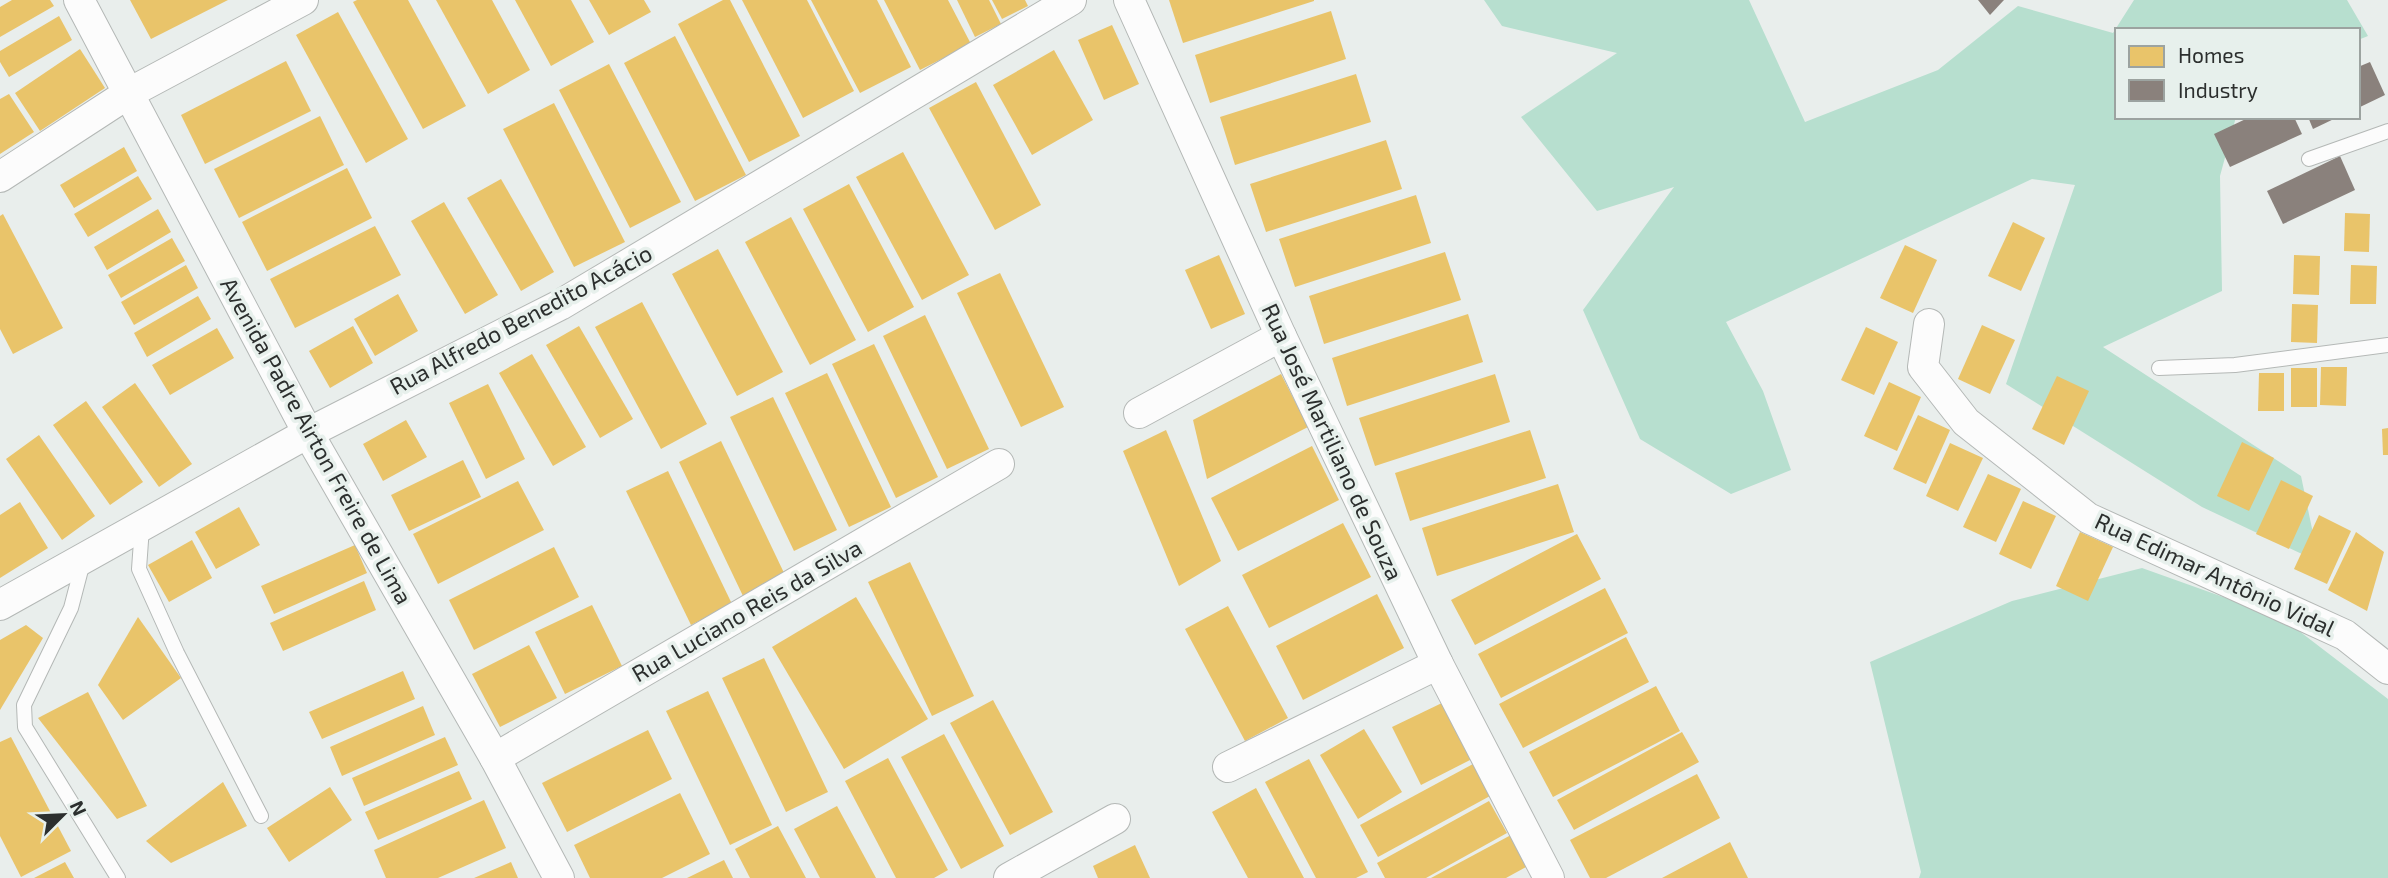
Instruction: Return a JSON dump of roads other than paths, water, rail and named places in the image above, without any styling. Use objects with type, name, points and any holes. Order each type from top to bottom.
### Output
[{"type":"street","name":"Avenida Padre Airton Freire de Lima","points":[[79,0],[308,433],[495,758],[559,878]]},
{"type":"street","points":[[0,177],[129,93],[303,0]]},
{"type":"street","name":"Rua Alfredo Benedito Acácio","points":[[0,605],[308,433],[560,304],[1071,0]]},
{"type":"street","name":"Rua José Martiliano de Souza","points":[[1129,0],[1281,336],[1438,664],[1549,878]]},
{"type":"street","name":"Rua Edimar Antônio Vidal","points":[[1929,324],[1923,367],[1966,422],[2088,519],[2345,635],[2388,669]]},
{"type":"street","points":[[1139,413],[1281,336]]},
{"type":"street","name":"Rua Luciano Reis da Silva","points":[[495,758],[999,464]]},
{"type":"street","points":[[1228,766],[1438,664]]},
{"type":"street","points":[[1009,878],[1115,819]]},
{"type":"lane","points":[[2309,159],[2388,131]]},
{"type":"lane","points":[[2159,368],[2235,365],[2388,345]]},
{"type":"lane","points":[[142,525],[139,569],[177,653],[261,816]]},
{"type":"lane","points":[[84,557],[71,608],[24,705],[25,727],[118,878]]}]
